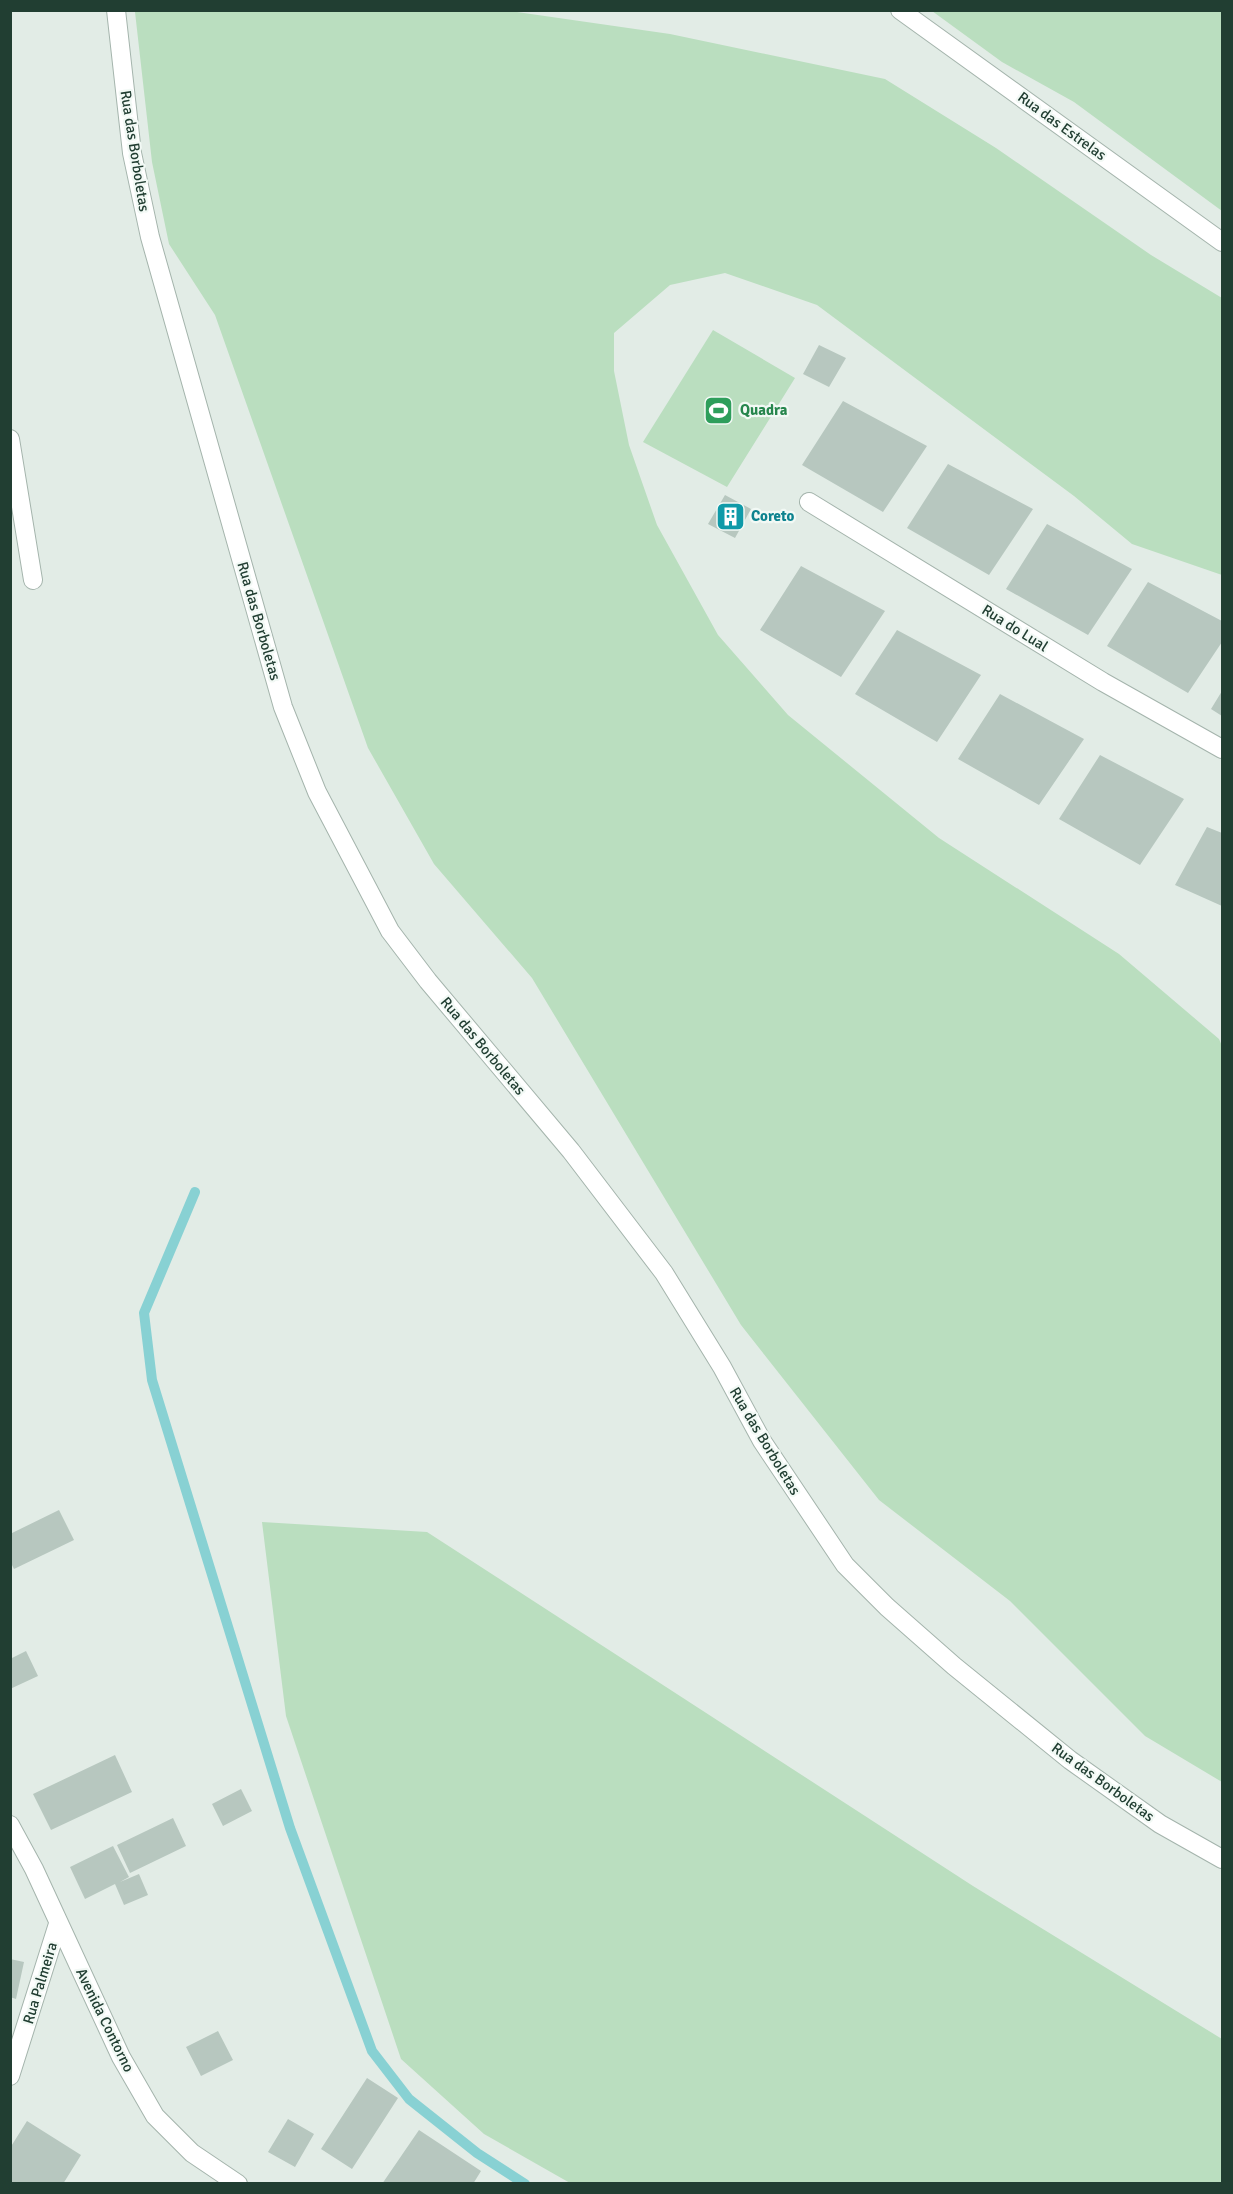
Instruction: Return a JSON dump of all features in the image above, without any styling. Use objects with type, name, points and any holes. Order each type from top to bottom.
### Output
[{"type":"street","name":"Rua das Borboletas","points":[[116,10],[132,153],[150,237],[283,707],[317,792],[390,931],[428,981],[571,1151],[664,1274],[722,1367],[762,1441],[845,1565],[887,1607],[954,1666],[1070,1760],[1160,1824],[1222,1859]]},
{"type":"street","name":"Rua das Estrelas","points":[[900,10],[1222,242]]},
{"type":"street","points":[[10,439],[33,580]]},
{"type":"street","name":"Rua do Lual","points":[[810,502],[1103,682],[1222,749]]},
{"type":"street","name":"Avenida Contorno","points":[[10,1825],[121,2057],[155,2116],[192,2153],[238,2184]]},
{"type":"street","name":"Rua Palmeira","points":[[10,2076],[58,1924]]},
{"type":"green space","points":[[510,11],[670,34],[885,79],[996,148],[1151,255],[1222,298],[1222,575],[1132,544],[1074,496],[817,305],[725,273],[670,285],[614,333],[614,371],[629,445],[657,525],[718,635],[788,715],[939,838],[1119,954],[1219,1039],[1222,1046],[1222,1782],[1145,1736],[1010,1601],[879,1500],[741,1325],[532,978],[434,864],[368,748],[215,315],[169,244],[152,162],[135,12]]},
{"type":"green space","points":[[932,11],[1222,11],[1222,211],[1074,102],[1002,62]]},
{"type":"green space","name":"Quadra","points":[[713,330],[795,378],[727,487],[643,442]]},
{"type":"green space","points":[[262,1522],[427,1532],[973,1886],[1222,2039],[1222,2183],[570,2183],[484,2134],[401,2059],[286,1716]]},
{"type":"building","points":[[819,345],[846,358],[829,387],[803,374]]},
{"type":"building","points":[[843,401],[927,446],[883,512],[802,465]]},
{"type":"building","points":[[948,464],[1033,509],[989,575],[907,528]]},
{"type":"building","name":"Coreto","points":[[725,495],[751,509],[735,538],[708,524]]},
{"type":"building","points":[[1047,524],[1132,569],[1088,635],[1006,589]]},
{"type":"building","points":[[801,566],[885,611],[841,677],[760,630]]},
{"type":"building","points":[[1148,582],[1222,621],[1222,642],[1188,693],[1107,646]]},
{"type":"building","points":[[897,630],[981,675],[937,742],[855,694]]},
{"type":"building","points":[[1222,691],[1222,716],[1211,709]]},
{"type":"building","points":[[1000,694],[1084,739],[1039,805],[958,759]]},
{"type":"building","points":[[1100,755],[1184,799],[1140,865],[1059,819]]},
{"type":"building","points":[[1207,827],[1222,833],[1222,906],[1175,885]]},
{"type":"building","points":[[59,1510],[74,1540],[14,1569],[10,1561],[10,1534]]},
{"type":"building","points":[[26,1651],[38,1676],[10,1689],[10,1659]]},
{"type":"building","points":[[115,1755],[132,1792],[51,1830],[33,1794]]},
{"type":"building","points":[[241,1789],[252,1811],[223,1826],[212,1804]]},
{"type":"building","points":[[173,1818],[186,1846],[130,1873],[117,1845]]},
{"type":"building","points":[[113,1846],[129,1877],[120,1882],[139,1874],[148,1895],[124,1905],[115,1884],[85,1899],[70,1867]]},
{"type":"building","points":[[10,1959],[24,1962],[16,1999],[10,1997]]},
{"type":"building","points":[[218,2031],[233,2060],[201,2076],[186,2047]]},
{"type":"building","points":[[367,2078],[398,2098],[352,2169],[321,2149]]},
{"type":"building","points":[[288,2119],[314,2134],[295,2167],[268,2152]]},
{"type":"building","points":[[27,2121],[81,2155],[63,2184],[10,2184],[10,2148]]},
{"type":"building","points":[[419,2130],[481,2171],[473,2184],[382,2184]]},
{"type":"waterway","points":[[195,1192],[144,1313],[152,1380],[290,1828],[372,2051],[409,2099],[477,2153],[525,2184]]},
{"type":"place","name":"Quadra","points":[[719,410]]},
{"type":"place","name":"Coreto","points":[[730,516]]}]
